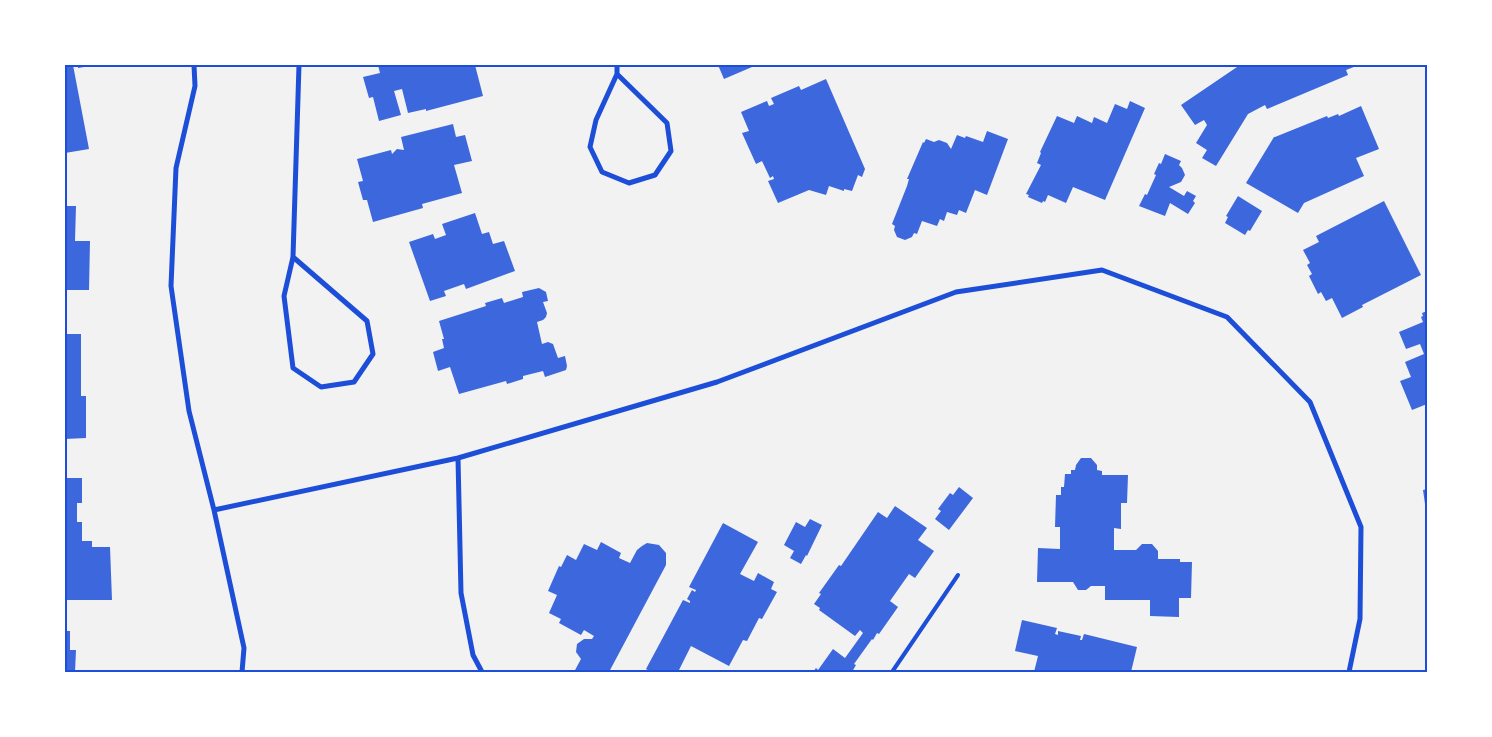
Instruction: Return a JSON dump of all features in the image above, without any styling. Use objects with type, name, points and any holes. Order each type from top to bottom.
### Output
[{"type":"street","points":[[194,65],[194,86],[176,168],[171,286],[189,411],[214,510],[244,648],[242,672]]},
{"type":"street","points":[[293,257],[367,321],[373,354],[354,382],[321,387],[293,368],[284,296],[293,257],[299,65]]},
{"type":"street","points":[[617,65],[617,74],[596,120],[590,148],[602,172],[629,183],[655,175],[670,151],[667,123],[617,74]]},
{"type":"street","points":[[214,510],[458,458],[717,382],[956,292],[1102,270],[1227,317],[1310,402],[1361,527],[1360,619],[1349,672]]},
{"type":"street","points":[[458,458],[461,593],[473,654],[482,672]]},
{"type":"lane","points":[[892,672],[958,575]]},
{"type":"building","points":[[65,65],[73,65],[89,149],[65,153]]},
{"type":"building","points":[[78,65],[90,65],[90,66],[78,68]]},
{"type":"building","points":[[378,65],[475,65],[483,96],[426,111],[426,109],[408,113],[402,89],[394,91],[401,115],[379,121],[373,97],[369,98],[363,77],[380,73]]},
{"type":"building","points":[[718,65],[751,65],[752,67],[724,79]]},
{"type":"building","points":[[1240,65],[1359,65],[1346,70],[1348,75],[1267,109],[1265,105],[1248,114],[1216,166],[1202,158],[1207,150],[1196,143],[1207,125],[1204,120],[1195,125],[1181,105]]},
{"type":"building","points":[[826,79],[865,169],[862,177],[858,175],[852,191],[844,189],[844,191],[829,186],[826,195],[809,190],[778,203],[768,181],[774,179],[773,176],[770,178],[762,161],[756,164],[742,133],[749,131],[741,112],[767,101],[769,106],[774,104],[771,98],[799,86],[801,90]]},
{"type":"building","points":[[1130,101],[1145,108],[1105,200],[1073,187],[1066,203],[1048,195],[1045,202],[1043,201],[1042,203],[1028,197],[1029,195],[1026,194],[1041,165],[1037,163],[1040,152],[1057,116],[1074,123],[1077,116],[1092,123],[1094,117],[1107,123],[1115,104],[1127,109]]},
{"type":"building","points":[[1361,106],[1379,149],[1356,158],[1364,176],[1304,203],[1298,213],[1246,183],[1274,137],[1327,116],[1328,118],[1338,114],[1339,116]]},
{"type":"building","points":[[453,124],[456,137],[465,135],[472,161],[454,165],[462,193],[422,204],[423,208],[373,222],[367,200],[363,200],[358,182],[363,181],[357,159],[391,150],[392,154],[397,149],[404,150],[401,137]]},
{"type":"building","points":[[987,131],[1008,139],[987,195],[975,190],[966,213],[959,210],[957,215],[947,212],[944,221],[940,219],[937,226],[922,221],[917,234],[914,233],[912,237],[905,240],[897,237],[894,230],[895,226],[892,224],[907,186],[909,179],[907,179],[923,142],[926,139],[934,142],[939,140],[947,143],[951,149],[957,135],[983,142]]},
{"type":"building","points":[[1165,154],[1181,161],[1179,165],[1185,175],[1181,182],[1169,187],[1184,196],[1187,191],[1196,196],[1193,201],[1195,203],[1188,214],[1170,203],[1165,216],[1139,206],[1145,194],[1147,195],[1156,175],[1154,174]]},
{"type":"building","points":[[1238,196],[1262,211],[1250,231],[1248,230],[1245,235],[1225,223],[1228,217],[1226,216]]},
{"type":"building","points":[[1384,201],[1421,275],[1362,305],[1363,307],[1342,318],[1332,298],[1326,301],[1321,292],[1318,294],[1309,276],[1312,274],[1307,265],[1310,263],[1303,250],[1319,242],[1316,236]]},
{"type":"building","points":[[65,206],[76,206],[75,241],[90,241],[89,290],[65,290]]},
{"type":"building","points":[[475,213],[482,234],[489,232],[493,244],[504,241],[515,271],[466,289],[464,284],[444,291],[446,296],[430,301],[409,242],[433,234],[435,239],[446,235],[442,224]]},
{"type":"building","points":[[539,288],[546,292],[548,301],[543,302],[547,313],[546,317],[537,322],[542,344],[548,342],[553,344],[558,358],[565,356],[566,370],[545,377],[543,371],[523,376],[523,379],[507,384],[506,381],[459,394],[450,367],[438,371],[433,352],[444,348],[442,339],[444,339],[439,321],[486,306],[485,303],[502,298],[504,303],[523,297],[522,292]]},
{"type":"building","points":[[1427,311],[1427,404],[1412,410],[1400,381],[1411,377],[1405,362],[1424,354],[1420,344],[1406,349],[1399,332],[1423,322],[1422,313]]},
{"type":"building","points":[[65,334],[81,334],[81,396],[86,396],[86,438],[65,439]]},
{"type":"building","points":[[1081,458],[1091,458],[1097,465],[1097,470],[1102,471],[1102,475],[1128,475],[1127,503],[1121,503],[1121,529],[1114,528],[1114,550],[1136,550],[1142,544],[1152,544],[1158,551],[1158,559],[1180,559],[1180,562],[1192,562],[1191,598],[1179,598],[1179,617],[1150,616],[1150,600],[1105,600],[1105,586],[1091,586],[1086,590],[1078,590],[1073,582],[1037,582],[1038,548],[1060,549],[1060,527],[1055,527],[1056,495],[1061,495],[1065,474],[1071,474],[1071,470],[1075,470]]},
{"type":"building","points":[[65,478],[82,478],[82,503],[77,503],[77,522],[82,522],[82,541],[92,541],[92,547],[110,547],[112,600],[65,600]]},
{"type":"building","points":[[959,487],[973,498],[949,530],[935,519],[941,511],[938,509],[950,493],[953,495]]},
{"type":"building","points":[[1427,489],[1427,511],[1426,511],[1423,490]]},
{"type":"building","points":[[895,506],[927,528],[918,540],[934,551],[915,578],[909,574],[890,601],[898,607],[854,664],[856,665],[852,672],[813,672],[816,668],[818,670],[833,649],[845,658],[863,633],[860,630],[855,636],[819,610],[820,608],[814,604],[821,594],[819,593],[839,565],[841,566],[878,512],[887,518]]},
{"type":"building","points":[[810,519],[822,525],[801,564],[790,558],[794,551],[784,545],[796,522],[805,527]]},
{"type":"building","points":[[723,523],[758,542],[740,574],[754,581],[758,573],[774,582],[771,589],[777,592],[762,619],[759,618],[747,641],[743,640],[729,666],[691,646],[678,672],[651,672],[646,669],[683,600],[690,603],[687,599],[692,590],[695,592],[696,590],[689,587]]},
{"type":"building","points":[[601,542],[621,553],[619,558],[630,563],[637,550],[642,546],[647,543],[659,545],[666,553],[666,565],[609,672],[574,672],[581,659],[576,652],[577,644],[584,639],[592,639],[594,636],[584,630],[581,635],[559,623],[561,619],[549,613],[557,595],[548,591],[559,566],[561,567],[567,555],[576,560],[584,544],[597,550]]},
{"type":"building","points":[[1022,620],[1057,628],[1055,634],[1058,635],[1058,631],[1081,636],[1080,640],[1082,640],[1084,634],[1137,647],[1131,672],[1115,670],[1114,672],[1034,672],[1038,656],[1015,651]]},
{"type":"building","points":[[65,631],[70,631],[70,650],[76,650],[75,672],[65,672]]}]
